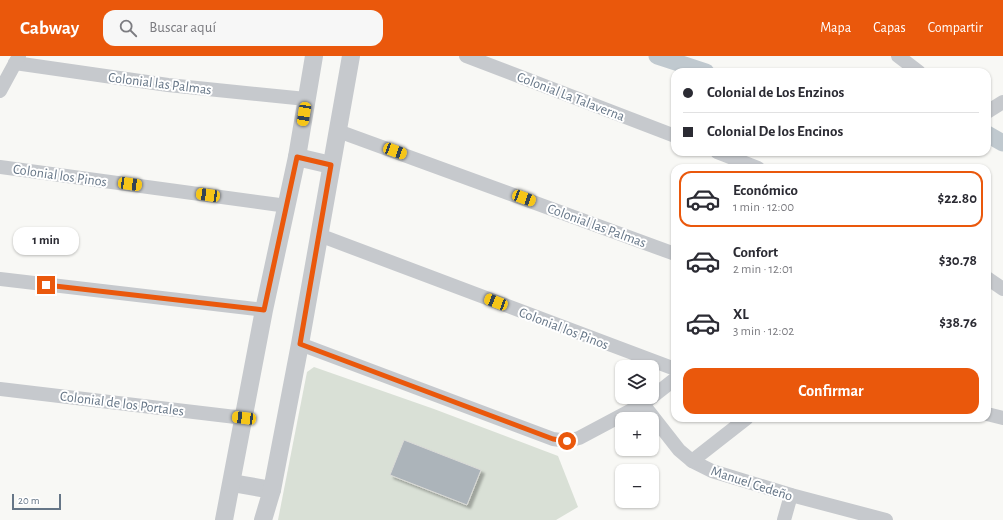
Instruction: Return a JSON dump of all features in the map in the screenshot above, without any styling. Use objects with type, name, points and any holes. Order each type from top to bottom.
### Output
[{"type":"street","points":[[224,520],[264,310],[297,157],[314,56]]},
{"type":"street","points":[[263,520],[272,490],[300,344],[351,56]]},
{"type":"street","name":"Colonial La Talaverna","points":[[466,56],[671,134]]},
{"type":"street","points":[[898,56],[914,68]]},
{"type":"street","points":[[0,91],[17,60]]},
{"type":"street","name":"Colonial las Palmas","points":[[17,60],[168,85],[306,99]]},
{"type":"street","points":[[991,110],[1003,102]]},
{"type":"street","name":"Colonial las Palmas","points":[[338,130],[671,253]]},
{"type":"street","points":[[727,156],[748,164]]},
{"type":"street","points":[[297,157],[331,165]]},
{"type":"street","name":"Colonial los Pinos","points":[[0,167],[287,206]]},
{"type":"street","name":"Colonial los Pinos","points":[[319,234],[671,367]]},
{"type":"street","points":[[0,280],[264,310]]},
{"type":"street","points":[[991,281],[1003,289]]},
{"type":"street","points":[[300,344],[553,439],[567,441],[580,438],[640,404]]},
{"type":"street","points":[[659,391],[671,382]]},
{"type":"street","name":"Colonial de los Portales","points":[[0,389],[244,418]]},
{"type":"street","name":"Manuel Cedeño","points":[[652,404],[678,450],[692,461],[712,471],[791,496],[886,520]]},
{"type":"street","points":[[991,415],[1003,418]]},
{"type":"street","points":[[692,461],[742,422]]},
{"type":"street","points":[[232,483],[272,490]]},
{"type":"street","points":[[784,520],[791,496]]},
{"type":"shaded area","points":[[314,367],[434,409],[558,456],[578,507],[556,520],[278,520],[307,372]]},
{"type":"building","points":[[404,440],[481,470],[467,505],[390,475]]},
{"type":"waterway","points":[[657,56],[694,68]]},
{"type":"waterway","points":[[991,136],[1003,143]]},
{"type":"route","points":[[46,285],[264,310],[297,157],[331,165],[300,344],[553,439],[567,441]]}]
